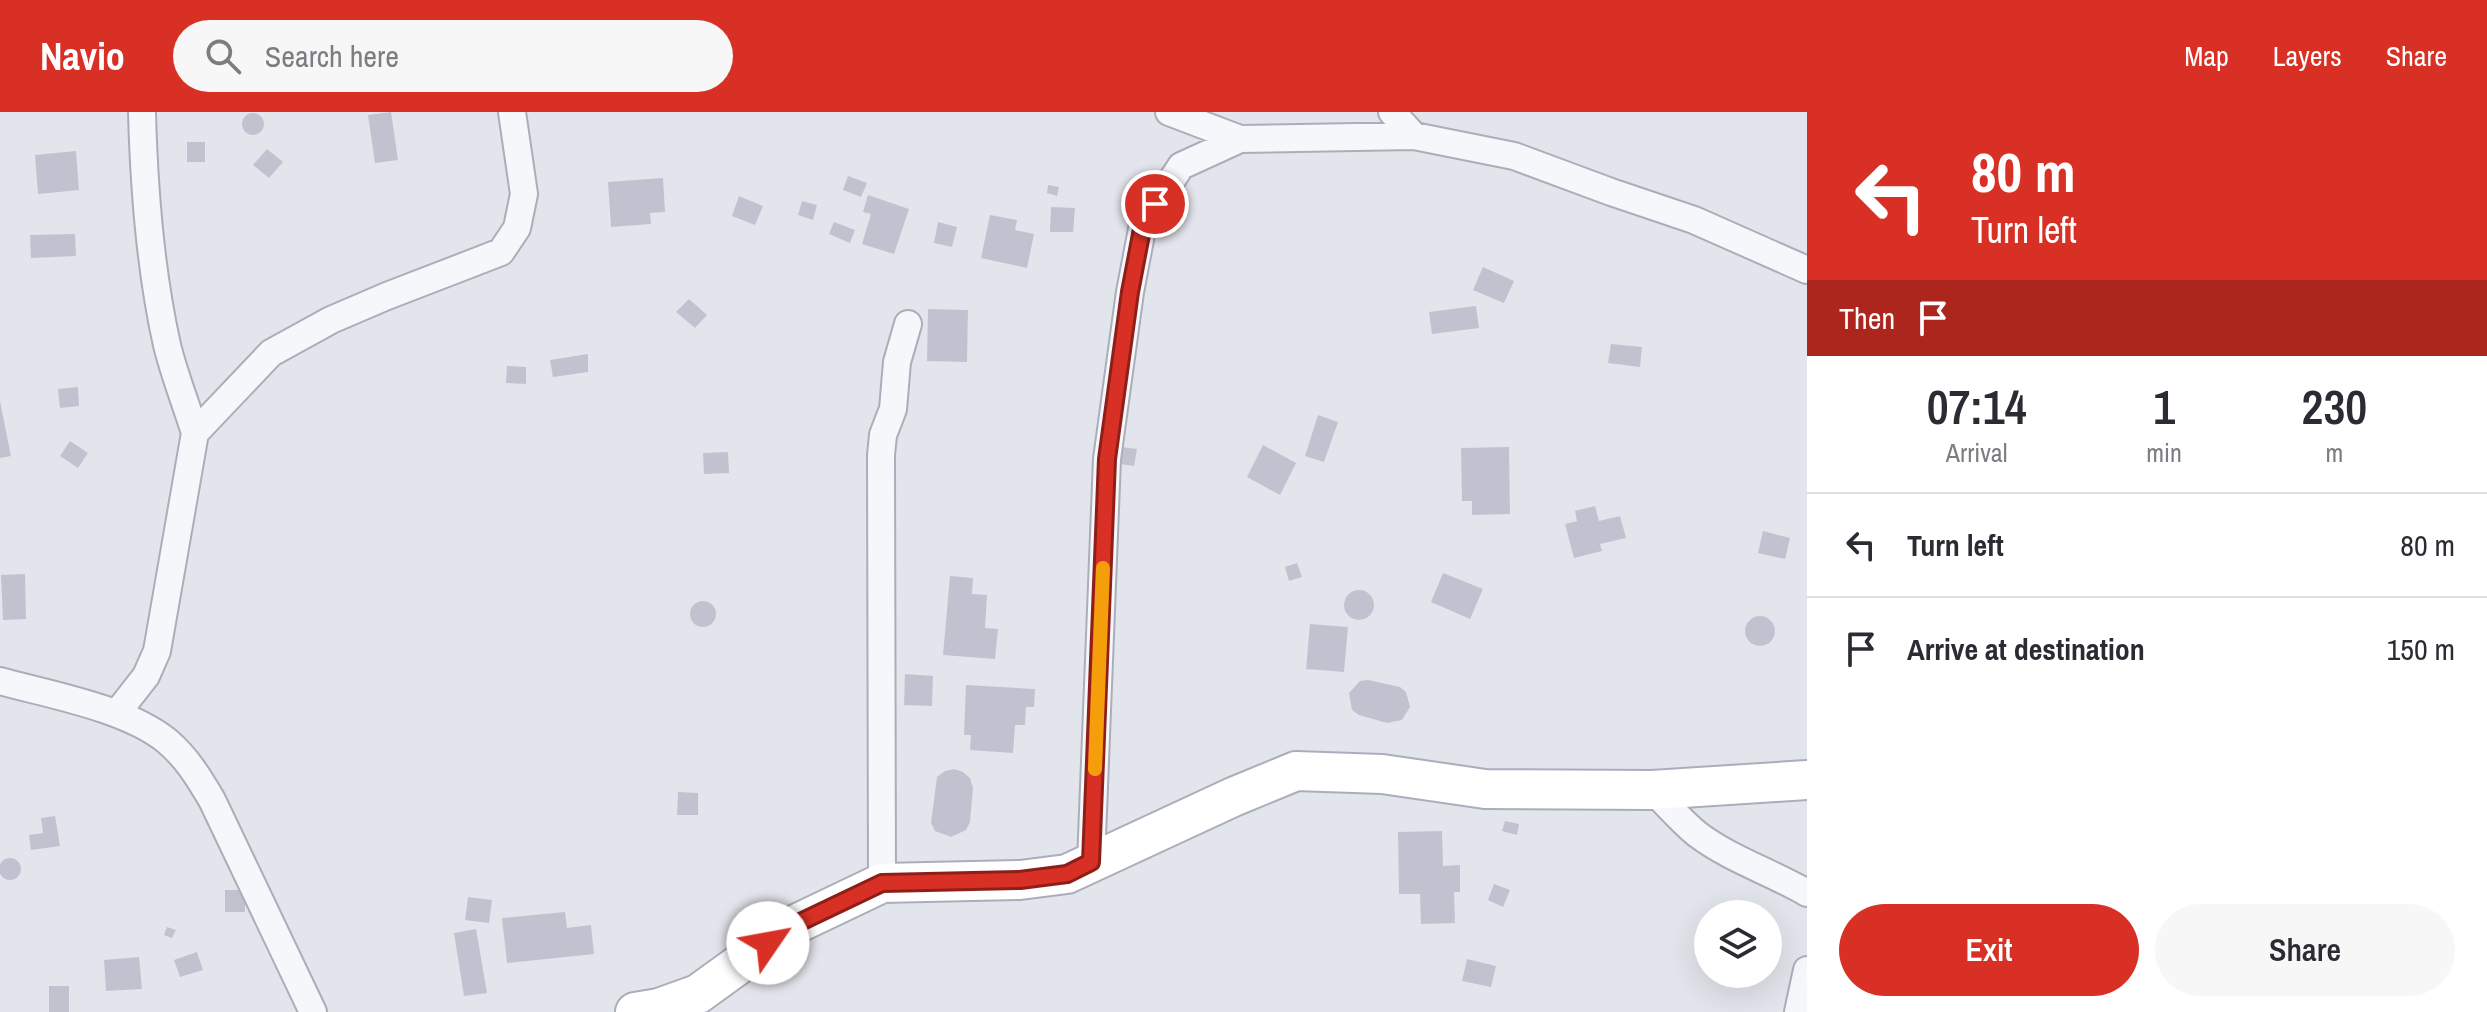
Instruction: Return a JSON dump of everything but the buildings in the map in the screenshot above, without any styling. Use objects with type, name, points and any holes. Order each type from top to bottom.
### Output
[{"type":"street","points":[[117,713],[146,676],[157,651],[195,433],[167,346],[154,264],[143,156],[142,112]]},
{"type":"street","points":[[195,433],[271,353],[331,320],[501,252],[517,228],[524,194],[512,112]]},
{"type":"street","points":[[1169,112],[1240,139],[1414,136],[1514,156],[1694,220],[1807,270]]},
{"type":"street","points":[[1392,112],[1414,136]]},
{"type":"street","points":[[1091,862],[1107,459],[1130,292],[1143,224],[1181,166],[1240,139]]},
{"type":"street","points":[[882,883],[881,455],[883,435],[893,409],[897,362],[908,324]]},
{"type":"street","points":[[0,681],[117,713],[166,740],[192,766],[212,800],[313,1012]]},
{"type":"street","points":[[635,1012],[659,1008],[698,994],[792,926],[882,883],[1020,880],[1067,874],[1296,771],[1382,774],[1485,789],[1652,790],[1807,780]]},
{"type":"street","points":[[1652,790],[1697,833],[1732,856],[1778,876],[1807,893]]},
{"type":"street","points":[[1798,1012],[1806,977]]},
{"type":"slow traffic","points":[[1095,769],[1103,568]]},
{"type":"route","points":[[768,943],[792,926],[882,883],[1020,880],[1067,874],[1091,862],[1107,459],[1130,292],[1143,224],[1155,204]]}]
